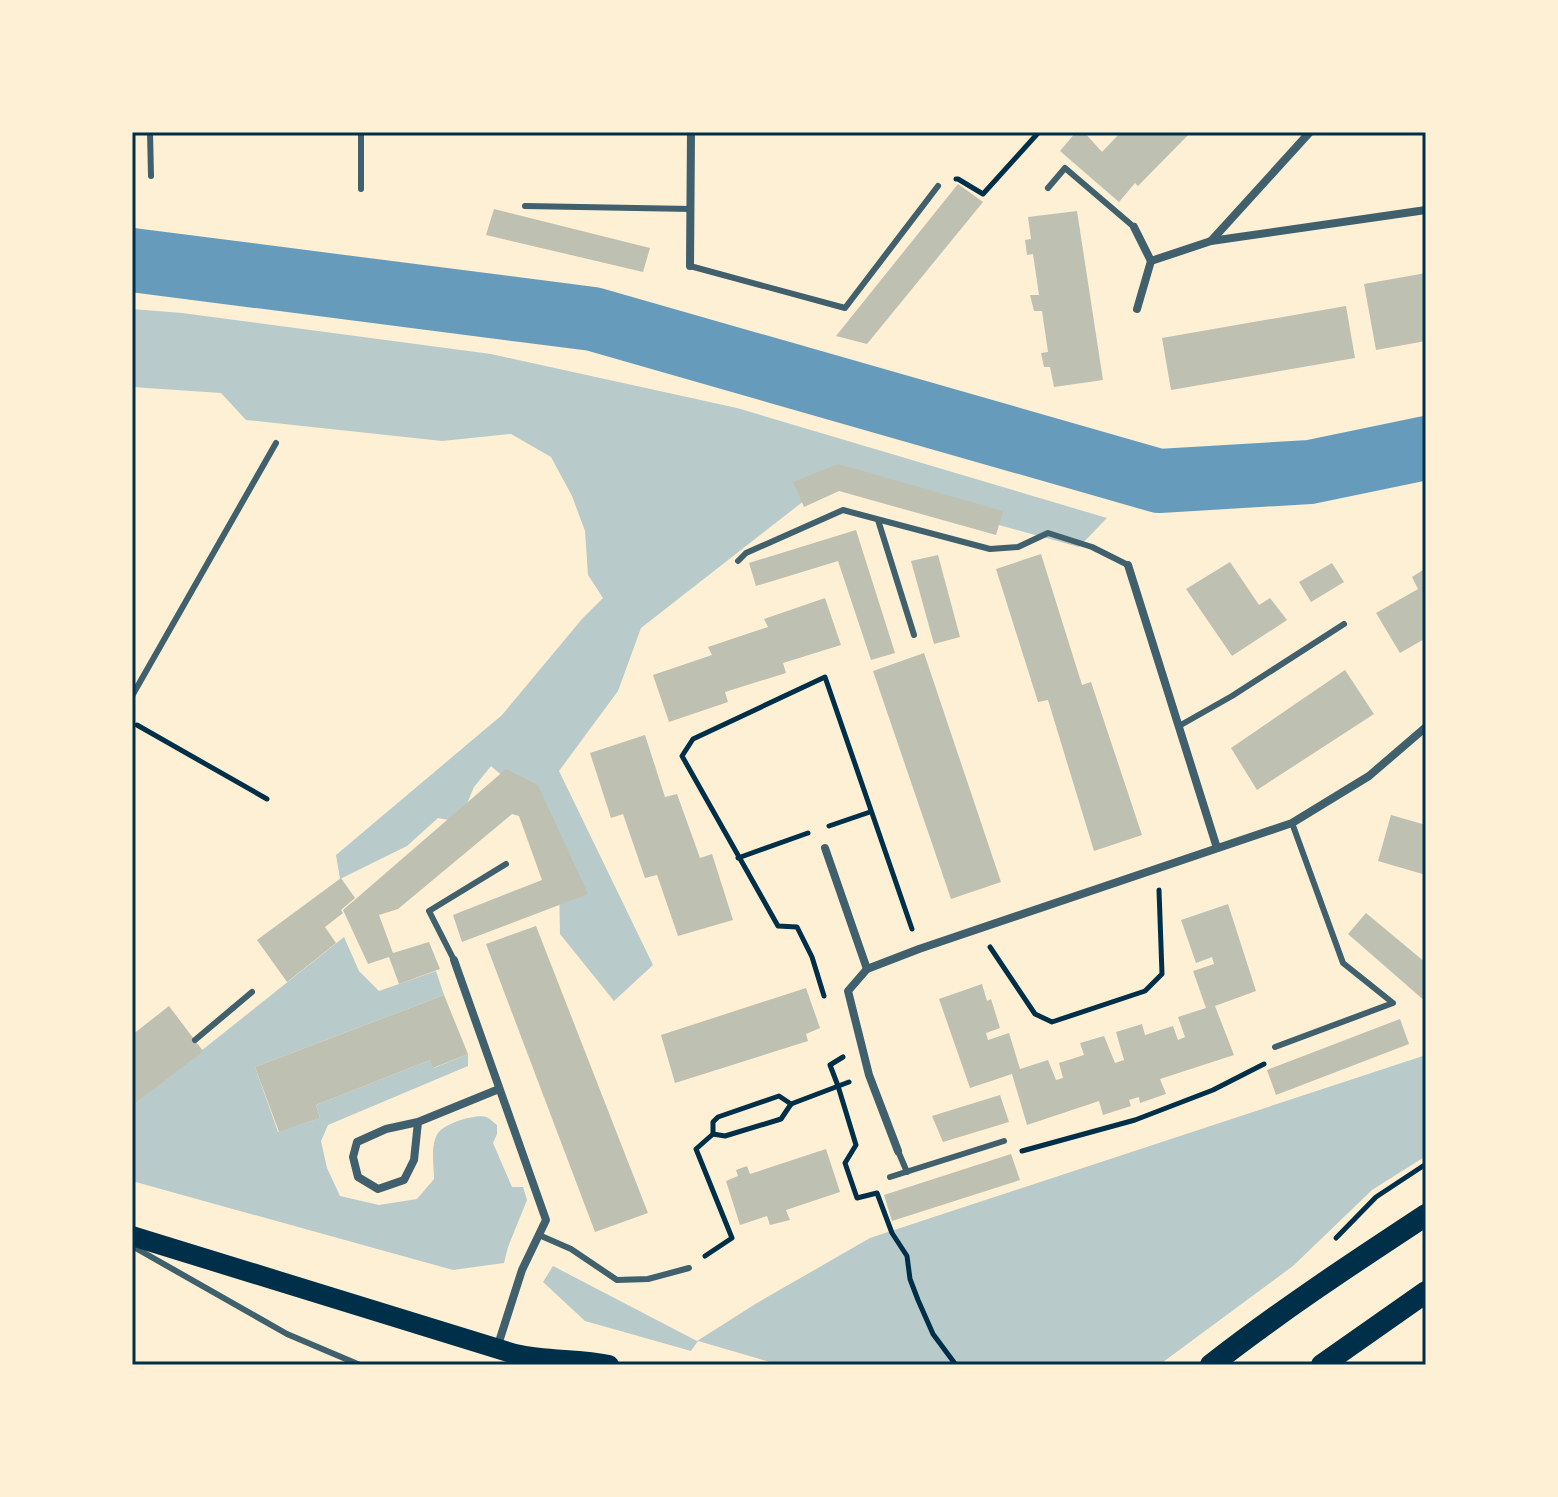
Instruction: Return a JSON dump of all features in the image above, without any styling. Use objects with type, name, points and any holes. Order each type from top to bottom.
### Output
[{"type":"highway","points":[[1211,1365],[1345,1268],[1426,1215]]},
{"type":"highway","points":[[1322,1365],[1426,1292]]},
{"type":"main road","points":[[132,1236],[519,1358],[609,1365]]},
{"type":"street","points":[[690,266],[691,132]]},
{"type":"street","points":[[1211,241],[1310,132]]},
{"type":"street","points":[[1151,261],[1211,241],[1426,210]]},
{"type":"street","points":[[1134,227],[1151,261],[1137,309]]},
{"type":"street","points":[[1128,565],[1217,848]]},
{"type":"street","points":[[898,1151],[869,1075],[848,991],[867,969],[1152,868],[1292,823],[1369,776],[1426,727]]},
{"type":"street","points":[[825,848],[867,969]]},
{"type":"street","points":[[454,960],[546,1220],[522,1270],[519,1358]]},
{"type":"street","points":[[418,1122],[414,1160],[404,1180],[378,1189],[358,1177],[353,1157],[357,1142],[386,1129],[418,1122],[499,1089]]},
{"type":"lane","points":[[150,132],[151,176]]},
{"type":"lane","points":[[361,132],[361,189]]},
{"type":"lane","points":[[1048,188],[1065,168],[1134,227]]},
{"type":"lane","points":[[690,266],[845,308],[938,186]]},
{"type":"lane","points":[[525,206],[691,209]]},
{"type":"lane","points":[[132,696],[276,443]]},
{"type":"lane","points":[[738,561],[746,553],[843,510],[990,549],[1018,547],[1048,533],[1092,547],[1128,565]]},
{"type":"lane","points":[[877,520],[914,635]]},
{"type":"lane","points":[[1179,726],[1344,624]]},
{"type":"lane","points":[[1275,1047],[1393,1003],[1343,963],[1292,823]]},
{"type":"lane","points":[[454,960],[429,911],[506,864]]},
{"type":"lane","points":[[195,1040],[252,992]]},
{"type":"lane","points":[[890,1177],[1004,1141]]},
{"type":"lane","points":[[898,1151],[907,1172]]},
{"type":"lane","points":[[539,1235],[571,1249],[617,1280],[648,1279],[689,1268]]},
{"type":"lane","points":[[132,1246],[287,1334],[360,1365]]},
{"type":"path","points":[[938,186],[958,179],[983,194],[1039,132]]},
{"type":"path","points":[[137,725],[267,799]]},
{"type":"path","points":[[738,858],[870,812]]},
{"type":"path","points":[[979,928],[1035,1014],[1052,1022],[1145,991],[1162,974],[1160,894],[1152,868]]},
{"type":"path","points":[[1004,1141],[1023,1151],[1135,1120],[1213,1090],[1265,1063],[1275,1047]]},
{"type":"path","points":[[713,1134],[725,1136],[781,1119],[791,1104],[869,1075]]},
{"type":"path","points":[[838,1086],[856,1145],[845,1163],[857,1198],[877,1193],[892,1233],[907,1256],[910,1279],[933,1334],[956,1365]]},
{"type":"path","points":[[689,1268],[732,1238],[696,1149],[713,1134],[713,1122],[718,1117],[779,1096],[791,1104]]},
{"type":"shaded area","points":[[132,309],[491,354],[737,408],[1107,518],[1079,547],[832,479],[641,628],[618,691],[559,771],[653,965],[614,1001],[560,934],[559,882],[506,779],[491,766],[474,787],[459,822],[438,818],[407,846],[340,879],[336,855],[502,715],[603,598],[588,575],[585,531],[572,496],[551,457],[511,434],[442,441],[246,420],[221,393],[132,387]]},
{"type":"shaded area","points":[[344,937],[359,971],[379,991],[436,971],[444,995],[255,1067],[278,1132],[320,1118],[316,1105],[430,1060],[434,1068],[468,1054],[468,1066],[328,1125],[321,1141],[327,1168],[340,1196],[379,1205],[417,1199],[434,1179],[434,1143],[441,1130],[468,1118],[482,1116],[489,1119],[497,1125],[493,1143],[512,1187],[523,1187],[527,1200],[504,1263],[453,1270],[132,1181],[132,1106]]},
{"type":"shaded area","points":[[1426,1055],[1426,1156],[1372,1190],[1293,1266],[1159,1365],[780,1365],[698,1341],[691,1351],[585,1321],[543,1282],[553,1266],[697,1341],[870,1238]]},
{"type":"building","points":[[1076,132],[1084,132],[1102,152],[1121,132],[1191,132],[1138,186],[1135,183],[1119,202],[1060,151]]},
{"type":"building","points":[[958,184],[983,202],[867,344],[836,336]]},
{"type":"building","points":[[494,209],[650,248],[643,272],[486,235]]},
{"type":"building","points":[[1077,211],[1103,380],[1054,387],[1050,367],[1044,367],[1041,353],[1048,352],[1042,311],[1034,311],[1030,295],[1039,295],[1033,254],[1027,255],[1025,240],[1031,239],[1028,217]]},
{"type":"building","points":[[1426,273],[1426,341],[1376,350],[1364,284]]},
{"type":"building","points":[[1346,306],[1355,358],[1171,390],[1162,338]]},
{"type":"building","points":[[838,464],[1003,511],[996,535],[839,491],[804,507],[793,482]]},
{"type":"building","points":[[856,530],[895,653],[871,660],[838,561],[756,586],[749,563]]},
{"type":"building","points":[[1041,554],[1082,685],[1091,682],[1142,835],[1094,851],[1048,700],[1038,702],[996,569]]},
{"type":"building","points":[[938,555],[960,637],[934,644],[911,561]]},
{"type":"building","points":[[1230,562],[1259,605],[1270,598],[1287,620],[1232,656],[1186,589]]},
{"type":"building","points":[[1332,563],[1344,582],[1311,602],[1299,582]]},
{"type":"building","points":[[1426,568],[1426,638],[1400,653],[1376,613],[1418,589],[1412,577]]},
{"type":"building","points":[[825,598],[841,645],[783,663],[786,673],[725,692],[728,702],[669,722],[653,675],[712,655],[708,647],[768,627],[764,619]]},
{"type":"building","points":[[924,653],[1001,882],[951,899],[873,671]]},
{"type":"building","points":[[1345,670],[1374,714],[1257,790],[1231,748]]},
{"type":"building","points":[[645,735],[665,797],[677,794],[700,858],[712,854],[733,920],[678,936],[657,875],[645,878],[623,814],[611,818],[590,753]]},
{"type":"building","points":[[506,769],[538,785],[588,894],[462,942],[453,915],[542,880],[519,816],[512,814],[398,909],[379,915],[393,953],[429,942],[440,969],[399,984],[389,957],[368,964],[343,910]]},
{"type":"building","points":[[1391,815],[1426,825],[1426,875],[1378,861]]},
{"type":"building","points":[[341,878],[355,898],[341,910],[343,913],[325,927],[336,943],[287,982],[257,940]]},
{"type":"building","points":[[1228,904],[1256,991],[1215,1006],[1234,1055],[1160,1079],[1166,1094],[1140,1103],[1139,1097],[1129,1100],[1131,1106],[1103,1115],[1099,1101],[1027,1125],[1012,1074],[970,1088],[939,999],[982,984],[987,1001],[991,999],[1000,1028],[986,1033],[988,1040],[1009,1033],[1020,1069],[1048,1060],[1056,1080],[1063,1078],[1059,1063],[1084,1055],[1080,1043],[1104,1036],[1115,1063],[1124,1060],[1116,1032],[1142,1024],[1145,1035],[1173,1026],[1178,1040],[1185,1037],[1178,1017],[1206,1008],[1193,971],[1214,964],[1212,957],[1196,963],[1181,920]]},
{"type":"building","points":[[1366,913],[1426,963],[1426,1002],[1348,934]]},
{"type":"building","points":[[536,926],[648,1213],[595,1232],[486,944]]},
{"type":"building","points":[[806,988],[820,1028],[806,1034],[808,1041],[675,1083],[661,1035]]},
{"type":"building","points":[[444,995],[468,1054],[433,1068],[430,1060],[316,1105],[320,1118],[279,1132],[255,1067]]},
{"type":"building","points":[[169,1006],[203,1051],[132,1106],[132,1035]]},
{"type":"building","points":[[1400,1019],[1409,1044],[1276,1095],[1267,1070]]},
{"type":"building","points":[[1000,1095],[1009,1122],[943,1142],[932,1116]]},
{"type":"building","points":[[826,1149],[840,1192],[786,1210],[790,1220],[770,1225],[767,1216],[740,1225],[726,1181],[738,1176],[736,1170],[747,1166],[750,1174]]},
{"type":"building","points":[[1011,1154],[1020,1180],[892,1221],[884,1195]]},
{"type":"waterway","points":[[132,260],[593,319],[1159,481],[1310,472],[1426,448]]}]
